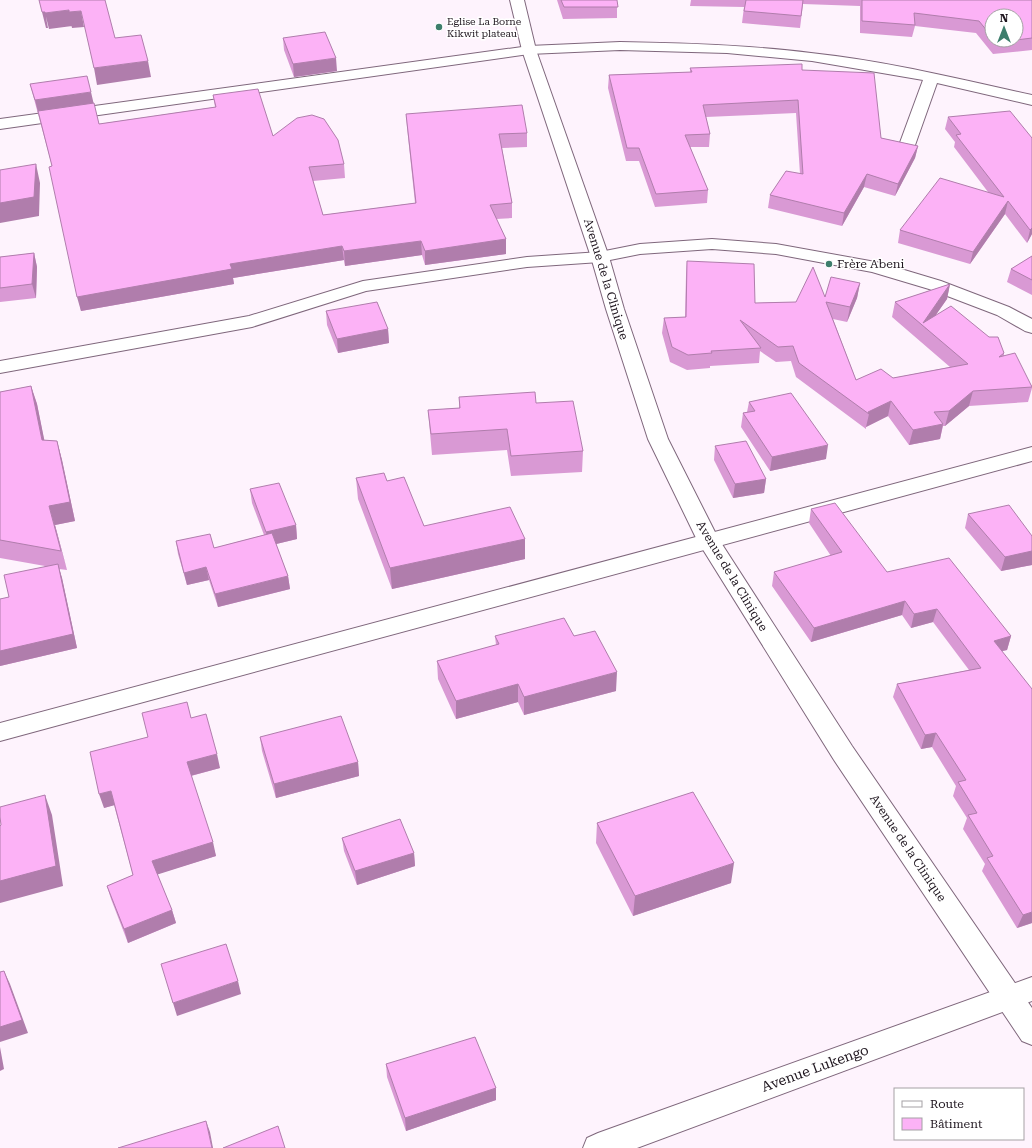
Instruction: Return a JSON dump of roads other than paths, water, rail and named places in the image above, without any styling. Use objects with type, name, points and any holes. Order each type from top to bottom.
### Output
[{"type":"street","name":"Avenue de la Clinique","points":[[517,0],[529,50],[600,257],[615,309],[658,439],[708,540],[843,753],[1020,993],[1032,1032]]},
{"type":"street","points":[[0,124],[529,50],[620,46],[727,49],[812,57],[932,78],[1032,100]]},
{"type":"street","points":[[906,148],[932,78]]},
{"type":"street","points":[[0,367],[252,321],[363,286],[527,262],[600,257],[640,249],[712,244],[776,249],[875,267],[936,285],[1003,312],[1032,328]]},
{"type":"street","points":[[0,732],[708,540],[1032,454]]},
{"type":"street","name":"Avenue Lukengo","points":[[598,1148],[1020,993]]},
{"type":"place","name":"Eglise La Borne Kikwit plateau","points":[[439,27]]},
{"type":"place","name":"Frère Abeni","points":[[829,264]]}]
